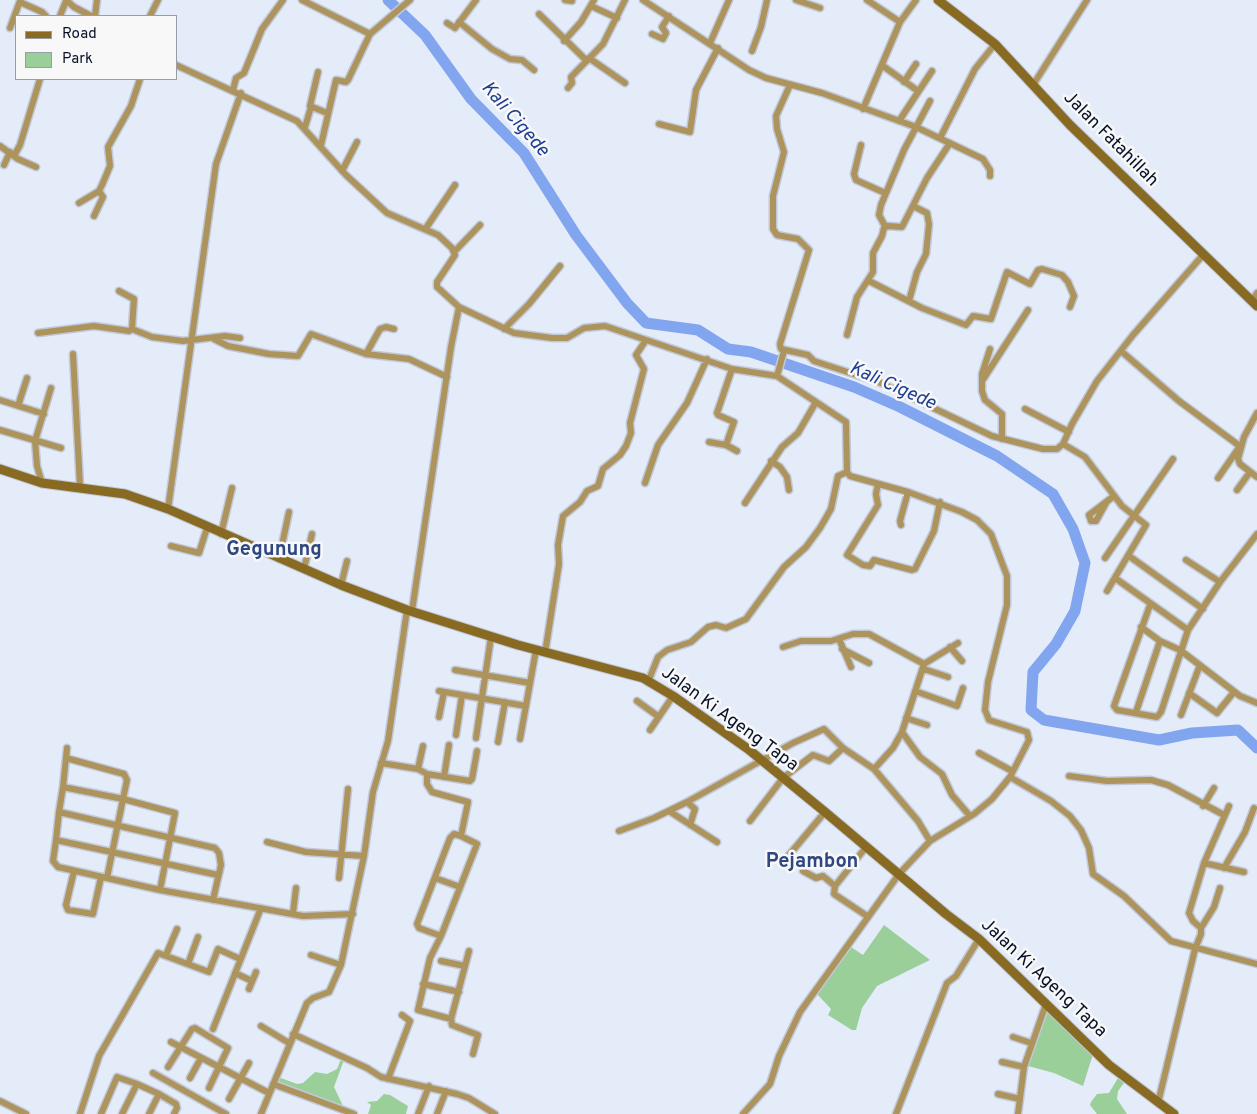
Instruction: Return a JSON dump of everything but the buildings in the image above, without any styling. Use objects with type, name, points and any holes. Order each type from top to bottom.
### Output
[{"type":"street","points":[[95,15],[97,0]]},
{"type":"street","points":[[150,15],[158,0]]},
{"type":"street","points":[[233,90],[236,78],[244,72],[264,27],[283,0]]},
{"type":"street","points":[[302,0],[370,34]]},
{"type":"street","points":[[321,145],[335,83],[338,80],[346,82],[348,80],[370,34],[410,0]]},
{"type":"street","points":[[447,23],[453,28],[476,0]]},
{"type":"street","points":[[568,88],[572,83],[571,77],[603,44],[625,0]]},
{"type":"street","points":[[643,0],[749,70],[790,85],[822,93],[916,127],[987,163],[990,176]]},
{"type":"street","points":[[654,7],[660,0]]},
{"type":"street","points":[[710,43],[729,0]]},
{"type":"street","points":[[752,51],[762,27],[767,0]]},
{"type":"street","points":[[796,0],[820,8]]},
{"type":"street","points":[[867,0],[900,22]]},
{"type":"street","points":[[863,109],[883,66],[900,22],[916,0]]},
{"type":"street","name":"Jalan Fatahillah","points":[[938,0],[995,44],[1033,85],[1254,304]]},
{"type":"street","points":[[1033,85],[1087,0]]},
{"type":"street","points":[[10,28],[20,1],[45,15]]},
{"type":"street","points":[[60,15],[66,1],[89,15]]},
{"type":"street","points":[[564,41],[592,3],[616,18]]},
{"type":"street","points":[[539,14],[564,41],[588,60],[625,83]]},
{"type":"street","points":[[652,34],[663,39],[666,32],[662,27],[669,16]]},
{"type":"street","points":[[459,22],[492,49],[510,60],[522,60],[534,70]]},
{"type":"street","points":[[940,138],[974,69],[995,44]]},
{"type":"street","points":[[659,124],[690,132],[696,90],[718,48]]},
{"type":"street","points":[[904,82],[916,64]]},
{"type":"street","points":[[178,66],[241,93],[297,121],[321,145],[342,171],[387,213],[426,228],[438,235],[454,252]]},
{"type":"street","points":[[883,66],[918,91]]},
{"type":"street","points":[[899,120],[932,71]]},
{"type":"street","points":[[304,127],[311,108],[318,72]]},
{"type":"street","points":[[4,165],[20,145],[40,80]]},
{"type":"street","points":[[79,203],[99,191],[110,166],[108,147],[131,106],[140,80]]},
{"type":"street","points":[[777,374],[783,354],[780,344],[809,250],[798,239],[777,235],[772,230],[773,196],[784,152],[777,130],[776,116],[790,85]]},
{"type":"street","points":[[168,509],[190,340],[217,158],[241,93]]},
{"type":"street","points":[[847,334],[857,297],[873,272],[874,253],[885,226],[879,213],[885,193],[930,101]]},
{"type":"street","points":[[311,108],[327,113]]},
{"type":"street","points":[[342,171],[357,142]]},
{"type":"street","points":[[885,226],[902,227],[927,178],[950,143]]},
{"type":"street","points":[[861,145],[854,174],[856,180],[885,193]]},
{"type":"street","points":[[0,146],[36,166]]},
{"type":"street","points":[[426,228],[455,185]]},
{"type":"street","points":[[94,216],[103,197],[99,191]]},
{"type":"street","points":[[909,301],[917,272],[926,254],[929,224],[926,213],[913,206]]},
{"type":"street","points":[[480,225],[454,252],[453,262],[436,284],[440,291],[460,307],[514,333],[567,338],[584,328],[605,326],[732,369],[777,374],[846,422],[848,430],[847,472],[850,476],[940,502],[977,520],[990,534],[1007,576],[1007,606],[984,702],[984,710],[989,720],[1027,732],[1029,736],[1011,774],[982,809],[930,841],[899,874],[867,916],[793,1023],[776,1062],[770,1084],[743,1114]]},
{"type":"street","points":[[783,354],[808,355],[814,361],[881,382],[1002,439],[1043,449],[1057,449],[1063,444],[1096,381],[1203,255]]},
{"type":"street","points":[[504,329],[529,304],[560,266]]},
{"type":"street","points":[[869,281],[909,301],[965,325],[973,316],[990,320],[1006,273],[1008,272],[1030,284],[1040,269],[1060,274],[1066,279],[1073,293],[1070,307]]},
{"type":"street","points":[[120,291],[134,299],[132,329]]},
{"type":"street","points":[[1254,304],[1257,293]]},
{"type":"street","points":[[261,1114],[289,1043],[310,1000],[329,992],[341,964],[364,856],[373,792],[388,741],[446,377],[460,307]]},
{"type":"street","points":[[981,382],[1028,310]]},
{"type":"street","points":[[38,333],[94,326],[129,331],[132,329],[155,338],[190,340],[214,339],[226,336],[240,338]]},
{"type":"street","points":[[366,354],[380,329],[386,327],[394,329]]},
{"type":"street","points":[[214,339],[228,346],[269,354],[298,356],[302,354],[308,336],[311,334],[366,354],[409,359],[446,377]]},
{"type":"street","points":[[520,739],[530,683],[540,652],[559,564],[558,546],[563,516],[580,502],[587,491],[598,486],[602,469],[620,455],[626,446],[631,433],[630,423],[644,370],[636,355],[646,340]]},
{"type":"street","points":[[990,349],[981,382],[984,400],[1002,414],[1002,439]]},
{"type":"street","points":[[1121,351],[1179,400],[1240,447]]},
{"type":"street","points":[[73,354],[80,486]]},
{"type":"street","points":[[644,484],[658,445],[686,403],[707,360]]},
{"type":"street","points":[[726,445],[734,422],[717,413],[732,369]]},
{"type":"street","points":[[18,406],[28,378]]},
{"type":"street","points":[[42,482],[37,466],[35,442],[51,388]]},
{"type":"street","points":[[0,400],[44,414]]},
{"type":"street","points":[[745,503],[782,447],[798,433],[816,402]]},
{"type":"street","points":[[1025,410],[1068,432]]},
{"type":"street","points":[[1218,478],[1240,447],[1257,413]]},
{"type":"street","points":[[0,430],[35,442],[61,448]]},
{"type":"street","points":[[709,442],[726,445],[738,451]]},
{"type":"street","points":[[1063,444],[1085,457],[1122,506],[1145,523],[1145,528],[1107,591]]},
{"type":"street","points":[[1240,447],[1238,460],[1240,464],[1257,477]]},
{"type":"street","points":[[1106,558],[1172,459]]},
{"type":"street","points":[[771,462],[780,467],[788,477],[788,490]]},
{"type":"street","name":"Jalan Ki Ageng Tapa","points":[[0,469],[42,482],[115,491],[168,509],[207,528],[341,585],[410,610],[540,652],[625,673],[648,682],[673,696],[762,760],[867,846],[979,939],[1109,1065],[1174,1114]]},
{"type":"street","points":[[648,682],[658,657],[667,650],[692,642],[708,627],[716,624],[726,628],[746,619],[784,567],[806,547],[820,528],[832,509],[838,476],[847,472]]},
{"type":"street","points":[[1237,490],[1250,472]]},
{"type":"street","points":[[878,484],[876,494],[878,505],[847,555],[863,565],[870,566],[874,560],[891,566],[915,569],[934,531],[940,502]]},
{"type":"street","points":[[221,534],[232,488]]},
{"type":"street","points":[[901,525],[900,521],[908,492]]},
{"type":"street","points":[[1106,503],[1114,496]]},
{"type":"street","points":[[279,559],[289,512]]},
{"type":"street","points":[[171,546],[199,553],[207,528]]},
{"type":"street","points":[[304,569],[312,534]]},
{"type":"street","points":[[1150,604],[1114,706],[1117,710],[1158,716],[1188,630],[1220,582],[1257,534]]},
{"type":"street","points":[[1129,556],[1203,609]]},
{"type":"street","points":[[1186,560],[1220,582]]},
{"type":"street","points":[[341,585],[347,561]]},
{"type":"street","points":[[1115,578],[1188,630]]},
{"type":"street","points":[[1141,626],[1160,641],[1180,650],[1234,692],[1257,703]]},
{"type":"street","points":[[783,647],[801,641],[825,642],[853,634],[869,634],[924,666],[948,677]]},
{"type":"street","points":[[476,738],[491,637]]},
{"type":"street","points":[[838,639],[851,666]]},
{"type":"street","points":[[1136,712],[1160,641]]},
{"type":"street","points":[[874,769],[893,748],[902,732],[924,666],[958,642]]},
{"type":"street","points":[[950,648],[962,661]]},
{"type":"street","points":[[842,649],[869,663]]},
{"type":"street","points":[[1181,715],[1200,665]]},
{"type":"street","points":[[455,670],[530,683]]},
{"type":"street","points":[[915,691],[957,706],[963,688]]},
{"type":"street","points":[[439,717],[442,692],[526,706]]},
{"type":"street","points":[[1189,693],[1217,713],[1234,692]]},
{"type":"street","points":[[456,735],[462,695]]},
{"type":"street","points":[[650,730],[673,696]]},
{"type":"street","points":[[637,701],[659,717]]},
{"type":"street","points":[[498,742],[505,702]]},
{"type":"street","points":[[906,718],[927,725]]},
{"type":"street","points":[[619,831],[669,811],[762,760],[824,729],[843,748],[874,769],[918,821],[930,841]]},
{"type":"street","points":[[902,732],[920,757],[942,774],[952,795],[970,816]]},
{"type":"street","points":[[444,777],[449,745]]},
{"type":"street","points":[[418,769],[423,746]]},
{"type":"street","points":[[67,748],[54,864],[74,871],[213,900],[317,917],[353,914]]},
{"type":"street","points":[[750,821],[783,778],[813,755],[831,760],[843,748]]},
{"type":"street","points":[[381,763],[418,769],[427,774],[471,781],[477,751]]},
{"type":"street","points":[[979,753],[1051,801],[1070,816],[1081,830],[1089,848],[1096,877],[1124,896],[1171,941],[1195,949],[1257,964]]},
{"type":"street","points":[[66,758],[126,776],[127,780],[112,852],[93,914],[68,910],[66,905],[74,871]]},
{"type":"street","points":[[427,774],[427,784],[432,792],[468,802],[461,836]]},
{"type":"street","points":[[1069,776],[1107,781],[1151,780],[1178,790],[1203,806],[1224,815]]},
{"type":"street","points":[[63,786],[175,813],[160,890]]},
{"type":"street","points":[[1203,806],[1214,788]]},
{"type":"street","points":[[339,878],[348,789]]},
{"type":"street","points":[[687,802],[695,809],[690,825]]},
{"type":"street","points":[[1201,928],[1193,921],[1190,913],[1204,863],[1229,806]]},
{"type":"street","points":[[1224,868],[1245,832],[1254,808]]},
{"type":"street","points":[[669,811],[717,842]]},
{"type":"street","points":[[59,812],[215,848],[220,859],[213,900]]},
{"type":"street","points":[[784,861],[825,812]]},
{"type":"street","points":[[441,936],[417,927],[450,838],[454,834],[477,844],[441,936],[430,958],[418,1010],[451,1019]]},
{"type":"street","points":[[56,840],[218,875]]},
{"type":"street","points":[[268,842],[306,852],[364,856]]},
{"type":"street","points":[[867,846],[835,886],[834,894],[867,916]]},
{"type":"street","points":[[1204,863],[1244,872]]},
{"type":"street","points":[[803,871],[816,878],[823,876],[835,886]]},
{"type":"street","points":[[435,878],[460,887]]},
{"type":"street","points":[[292,913],[296,888]]},
{"type":"street","points":[[1158,1103],[1201,928],[1214,907],[1220,888]]},
{"type":"street","points":[[213,1029],[261,908]]},
{"type":"street","points":[[166,955],[177,929]]},
{"type":"street","points":[[188,964],[198,937]]},
{"type":"street","points":[[896,1114],[947,983],[956,976],[979,939]]},
{"type":"street","points":[[80,1114],[99,1056],[158,953],[209,972],[218,949],[240,959]]},
{"type":"street","points":[[468,951],[451,1019],[452,1025],[478,1035],[473,1054]]},
{"type":"street","points":[[311,955],[341,964]]},
{"type":"street","points":[[441,961],[465,966]]},
{"type":"street","points":[[249,989],[256,972]]},
{"type":"street","points":[[235,974],[252,981]]},
{"type":"street","points":[[423,984],[458,992]]},
{"type":"street","points":[[1018,1114],[1024,1067],[1046,1004]]},
{"type":"street","points":[[388,1079],[410,1021],[402,1015]]},
{"type":"street","points":[[261,1026],[289,1043]]},
{"type":"street","points":[[168,1067],[192,1029],[195,1028],[228,1048],[209,1088]]},
{"type":"street","points":[[293,1034],[388,1079],[428,1086],[470,1098],[495,1114]]},
{"type":"street","points":[[1013,1037],[1031,1043]]},
{"type":"street","points":[[170,1042],[269,1094]]},
{"type":"street","points":[[190,1078],[200,1058]]},
{"type":"street","points":[[1002,1062],[1024,1067]]},
{"type":"street","points":[[229,1099],[248,1063]]},
{"type":"street","points":[[153,1074],[226,1114]]},
{"type":"street","points":[[101,1114],[117,1077],[138,1084],[176,1104],[177,1108],[174,1114]]},
{"type":"street","points":[[122,1114],[138,1084]]},
{"type":"street","points":[[273,1084],[354,1114]]},
{"type":"street","points":[[418,1114],[428,1086]]},
{"type":"street","points":[[437,1114],[446,1091]]},
{"type":"street","points":[[149,1114],[159,1094]]},
{"type":"street","points":[[998,1094],[1020,1099]]},
{"type":"street","points":[[0,1100],[14,1112],[26,1114]]},
{"type":"green space","points":[[884,925],[930,960],[877,986],[862,1008],[856,1030],[852,1030],[828,1015],[831,1009],[817,994],[851,947],[863,955]]},
{"type":"green space","points":[[1046,1009],[1093,1054],[1083,1086],[1054,1073],[1028,1066]]},
{"type":"green space","points":[[341,1059],[344,1060],[334,1087],[344,1108],[277,1081],[281,1078],[297,1084],[303,1083],[315,1072],[327,1074],[337,1069]]},
{"type":"green space","points":[[1118,1078],[1124,1083],[1118,1091],[1117,1099],[1127,1114],[1097,1114],[1090,1105],[1091,1102],[1097,1094],[1109,1093]]},
{"type":"green space","points":[[384,1094],[390,1095],[408,1106],[406,1114],[368,1114],[371,1105],[367,1102],[377,1101]]},
{"type":"waterway","name":"Kali Cigede","points":[[388,0],[425,35],[471,99],[524,153],[576,235],[627,303],[646,323],[698,330],[728,349],[751,352],[854,387],[900,407],[997,456],[1053,494],[1073,529],[1085,563],[1075,611],[1056,644],[1033,672],[1031,710],[1044,720],[1159,740],[1192,733],[1238,730],[1257,748]]},
{"type":"district","name":"Gegunung","points":[[274,551]]},
{"type":"district","name":"Pejambon","points":[[812,863]]}]
